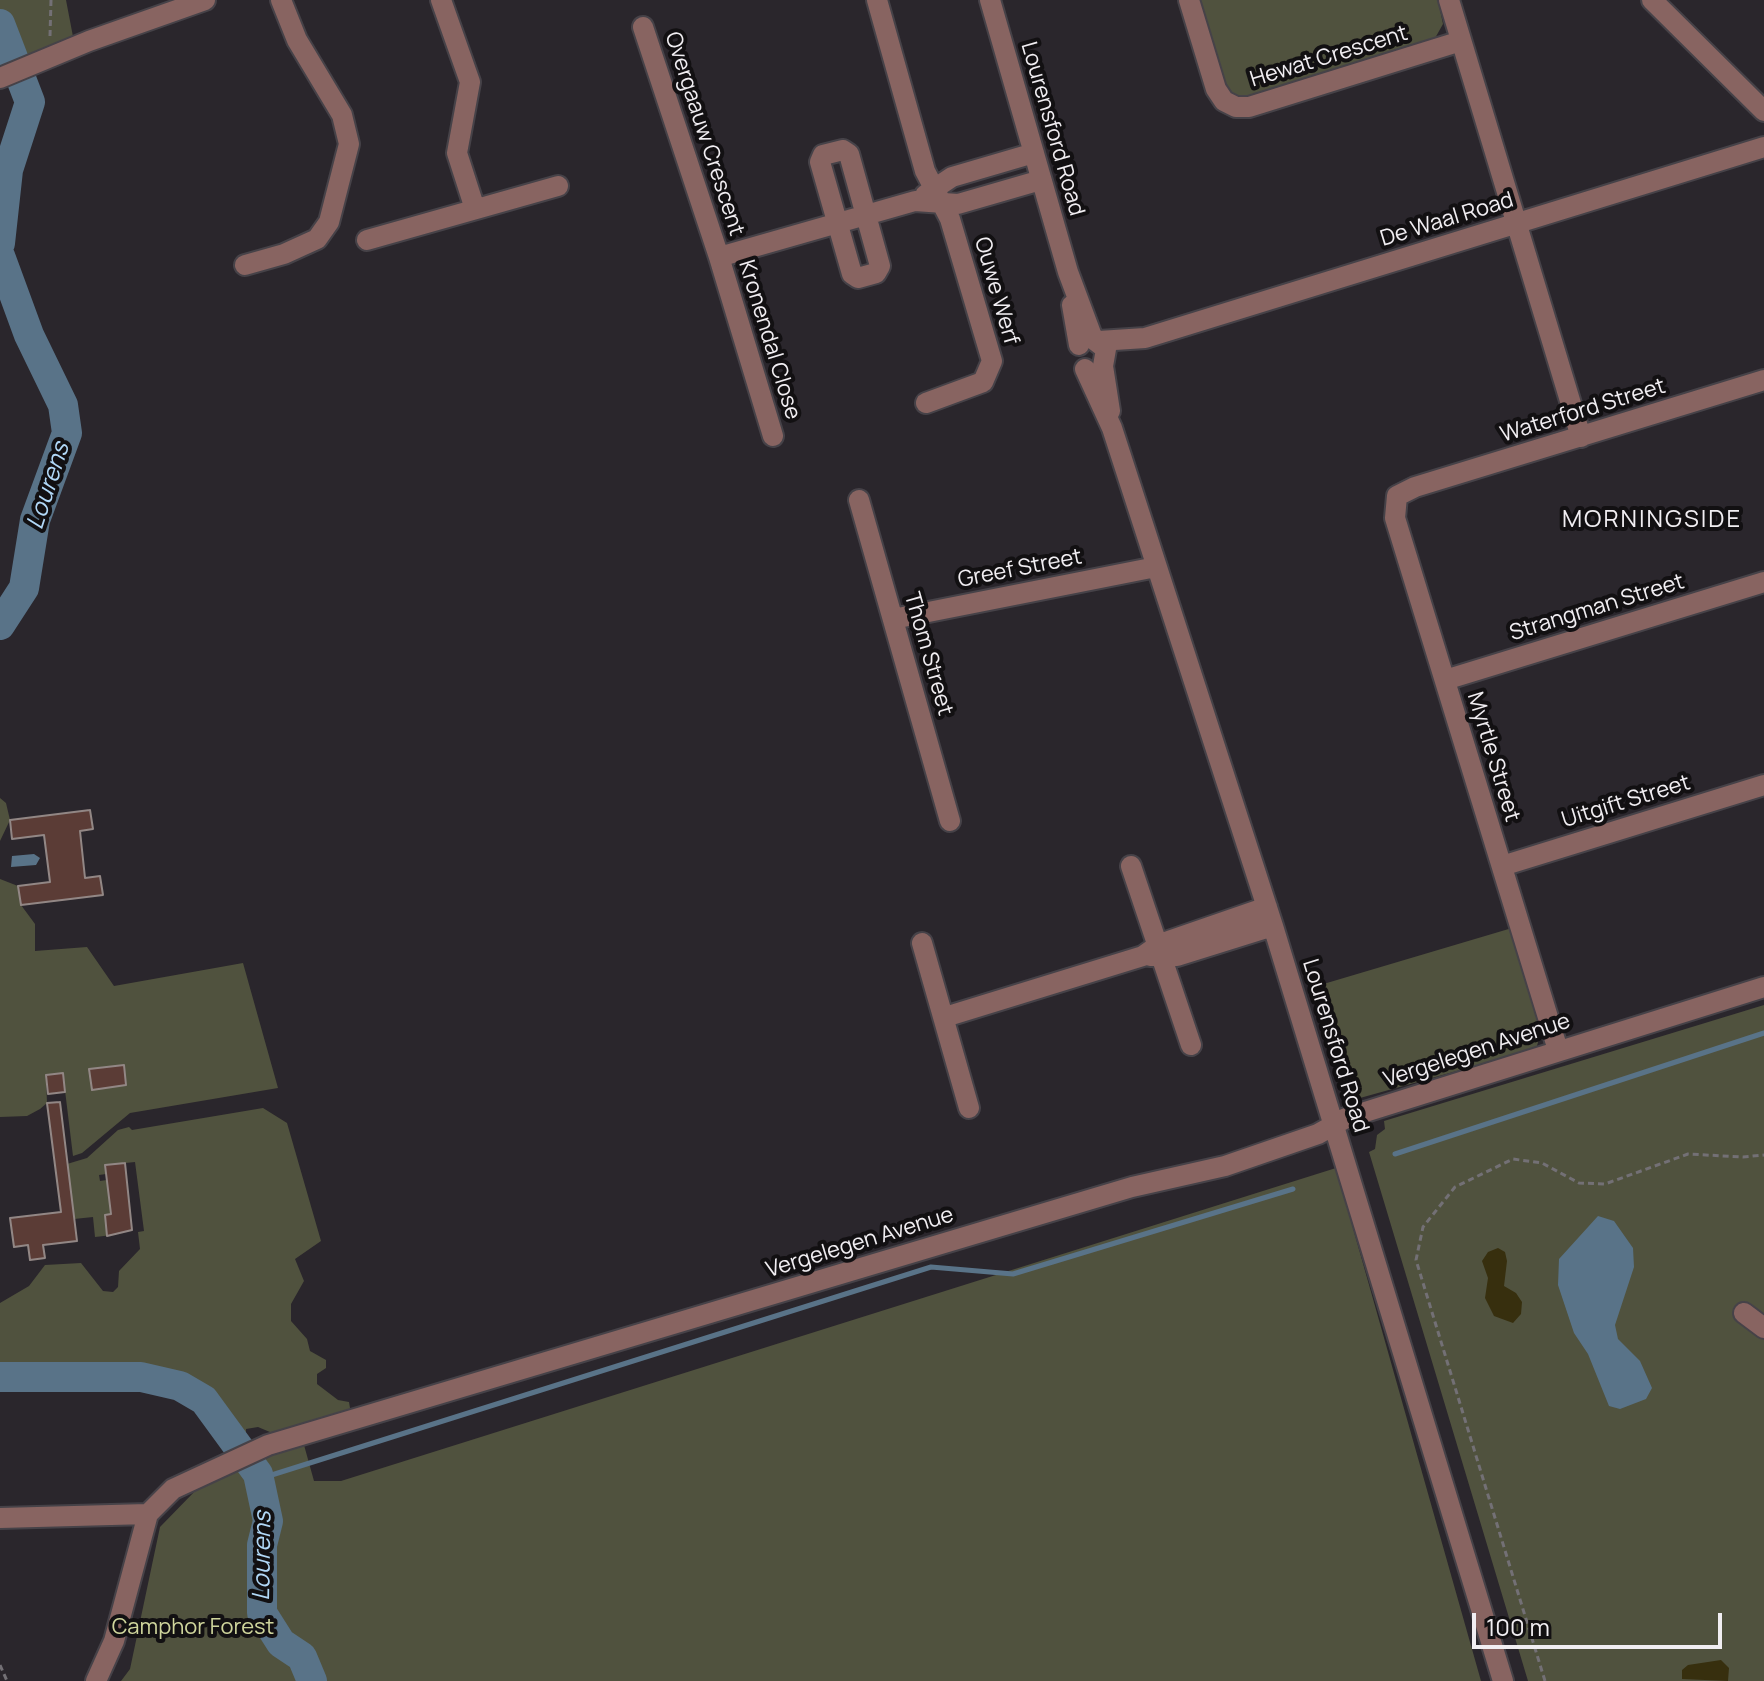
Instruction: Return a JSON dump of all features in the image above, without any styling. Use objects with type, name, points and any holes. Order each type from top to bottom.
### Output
[{"type":"street","points":[[0,78],[89,41],[205,0]]},
{"type":"street","points":[[245,265],[296,250],[317,239],[329,222],[349,144],[342,115],[297,40],[281,0]]},
{"type":"street","points":[[441,0],[470,82],[457,153],[475,209]]},
{"type":"street","points":[[877,0],[925,171],[937,196]]},
{"type":"street","name":"Lourensford Road","points":[[990,0],[1094,353],[1112,428],[1270,916],[1503,1681]]},
{"type":"street","name":"Hewat Crescent","points":[[1189,0],[1216,89],[1224,101],[1236,107],[1249,107],[1461,41]]},
{"type":"street","points":[[1449,0],[1581,437]]},
{"type":"street","points":[[1652,0],[1764,111]]},
{"type":"street","name":"Overgaauw Crescent","points":[[643,27],[719,257]]},
{"type":"street","name":"De Waal Road","points":[[1094,353],[1764,147]]},
{"type":"street","points":[[843,150],[849,154],[867,214],[880,266],[876,273],[854,277],[820,162],[823,155],[843,150]]},
{"type":"street","points":[[937,196],[952,177],[1034,153]]},
{"type":"street","points":[[719,257],[915,201],[937,196],[958,204],[1041,180]]},
{"type":"street","points":[[367,240],[558,186]]},
{"type":"street","name":"Ouwe Werf","points":[[926,403],[983,382],[992,361],[950,219],[937,196]]},
{"type":"street","name":"Kronendal Close","points":[[719,257],[773,436]]},
{"type":"street","name":"Waterford Street","points":[[1415,487],[1764,380]]},
{"type":"street","name":"Myrtle Street","points":[[1415,487],[1397,496],[1395,518],[1558,1050]]},
{"type":"street","name":"Thom Street","points":[[859,500],[950,821]]},
{"type":"street","name":"Greef Street","points":[[893,619],[1156,567]]},
{"type":"street","name":"Strangman Street","points":[[1445,680],[1764,582]]},
{"type":"street","name":"Uitgift Street","points":[[1502,866],[1764,785]]},
{"type":"street","points":[[1131,866],[1155,953],[1191,1045]]},
{"type":"street","points":[[945,1017],[1270,916]]},
{"type":"street","points":[[922,943],[969,1108]]},
{"type":"street","name":"Vergelegen Avenue","points":[[148,1514],[173,1489],[268,1445],[1132,1187],[1225,1166],[1318,1134],[1333,1124],[1764,987]]},
{"type":"street","points":[[1744,1313],[1764,1328]]},
{"type":"street","points":[[0,1518],[148,1514],[114,1641],[96,1681]]},
{"type":"path","points":[[49,59],[51,0]]},
{"type":"path","points":[[1545,1681],[1416,1260],[1423,1227],[1455,1187],[1513,1159],[1542,1163],[1579,1183],[1605,1184],[1688,1154],[1764,1155]]},
{"type":"path","points":[[0,1665],[7,1681]]},
{"type":"green space","points":[[0,0],[66,0],[75,47],[18,69],[0,24]]},
{"type":"green space","points":[[1199,0],[1438,0],[1443,24],[1434,40],[1242,99],[1228,90]]},
{"type":"green space","points":[[0,798],[6,803],[10,820],[0,841]]},
{"type":"green space","points":[[0,879],[18,886],[21,905],[35,924],[35,951],[87,947],[114,986],[243,963],[278,1088],[130,1113],[82,1153],[73,1156],[63,1074],[46,1076],[47,1103],[40,1109],[27,1116],[0,1117]],"holes":[[[123,1065],[126,1085],[92,1089],[90,1069]]]},
{"type":"green space","points":[[1512,928],[1542,1029],[1536,1049],[1360,1098],[1346,1095],[1310,988]]},
{"type":"green space","points":[[1764,1005],[1764,1681],[1528,1681],[1369,1152],[1375,1149],[1377,1135],[1385,1129],[1384,1121]]},
{"type":"green space","points":[[263,1108],[287,1123],[321,1241],[295,1259],[304,1281],[291,1304],[291,1321],[307,1339],[310,1351],[326,1360],[326,1368],[317,1374],[317,1384],[338,1400],[349,1402],[351,1414],[277,1435],[258,1427],[246,1429],[246,1443],[236,1440],[209,1399],[188,1383],[164,1375],[128,1364],[64,1364],[18,1370],[0,1366],[0,1303],[29,1286],[45,1265],[81,1263],[103,1291],[113,1292],[118,1287],[119,1271],[140,1249],[138,1232],[144,1231],[135,1162],[106,1165],[106,1174],[99,1175],[100,1181],[107,1180],[111,1214],[105,1215],[105,1220],[112,1220],[113,1235],[95,1237],[93,1217],[74,1219],[69,1177],[57,1167],[87,1158],[118,1130]]},
{"type":"green space","name":"Camphor Forest","points":[[1336,1168],[1481,1681],[121,1681],[130,1669],[160,1527],[196,1490],[271,1453],[304,1445],[314,1481],[341,1481]]},
{"type":"sand","points":[[1498,1248],[1505,1252],[1507,1261],[1504,1286],[1516,1293],[1522,1302],[1521,1314],[1513,1323],[1494,1316],[1485,1298],[1488,1278],[1482,1261],[1488,1252]]},
{"type":"sand","points":[[1721,1660],[1729,1668],[1728,1681],[1682,1679],[1682,1670],[1688,1665]]},
{"type":"water","points":[[34,854],[40,858],[36,865],[11,867],[12,856]]},
{"type":"water","points":[[1598,1216],[1614,1221],[1633,1248],[1634,1267],[1615,1325],[1618,1339],[1640,1361],[1652,1388],[1646,1399],[1620,1409],[1609,1406],[1588,1354],[1574,1333],[1558,1285],[1559,1259]]},
{"type":"building","points":[[90,810],[93,829],[80,831],[85,878],[100,876],[103,895],[21,905],[18,886],[50,882],[44,835],[12,839],[10,820]]},
{"type":"building","points":[[124,1065],[126,1085],[92,1090],[89,1069]]},
{"type":"building","points":[[63,1073],[65,1092],[48,1094],[46,1075]]},
{"type":"building","points":[[60,1102],[77,1241],[43,1245],[45,1258],[30,1260],[28,1245],[14,1247],[10,1218],[61,1212],[47,1103]]},
{"type":"building","points":[[125,1163],[132,1230],[107,1236],[105,1215],[111,1214],[105,1165]]},
{"type":"waterway","name":"Lourens","points":[[0,24],[30,102],[8,170],[0,243]]},
{"type":"waterway","name":"Lourens","points":[[0,256],[29,335],[63,405],[67,433],[35,520],[24,588],[0,625]]},
{"type":"waterway","points":[[1395,1154],[1764,1033]]},
{"type":"waterway","points":[[259,1479],[931,1267],[1013,1274],[1293,1189]]},
{"type":"waterway","name":"Lourens","points":[[0,1377],[141,1377],[180,1386],[204,1400],[258,1474],[268,1521],[262,1545],[262,1613],[281,1643],[302,1657],[312,1681]]},
{"type":"district","name":"MORNINGSIDE","points":[[1652,520]]}]
